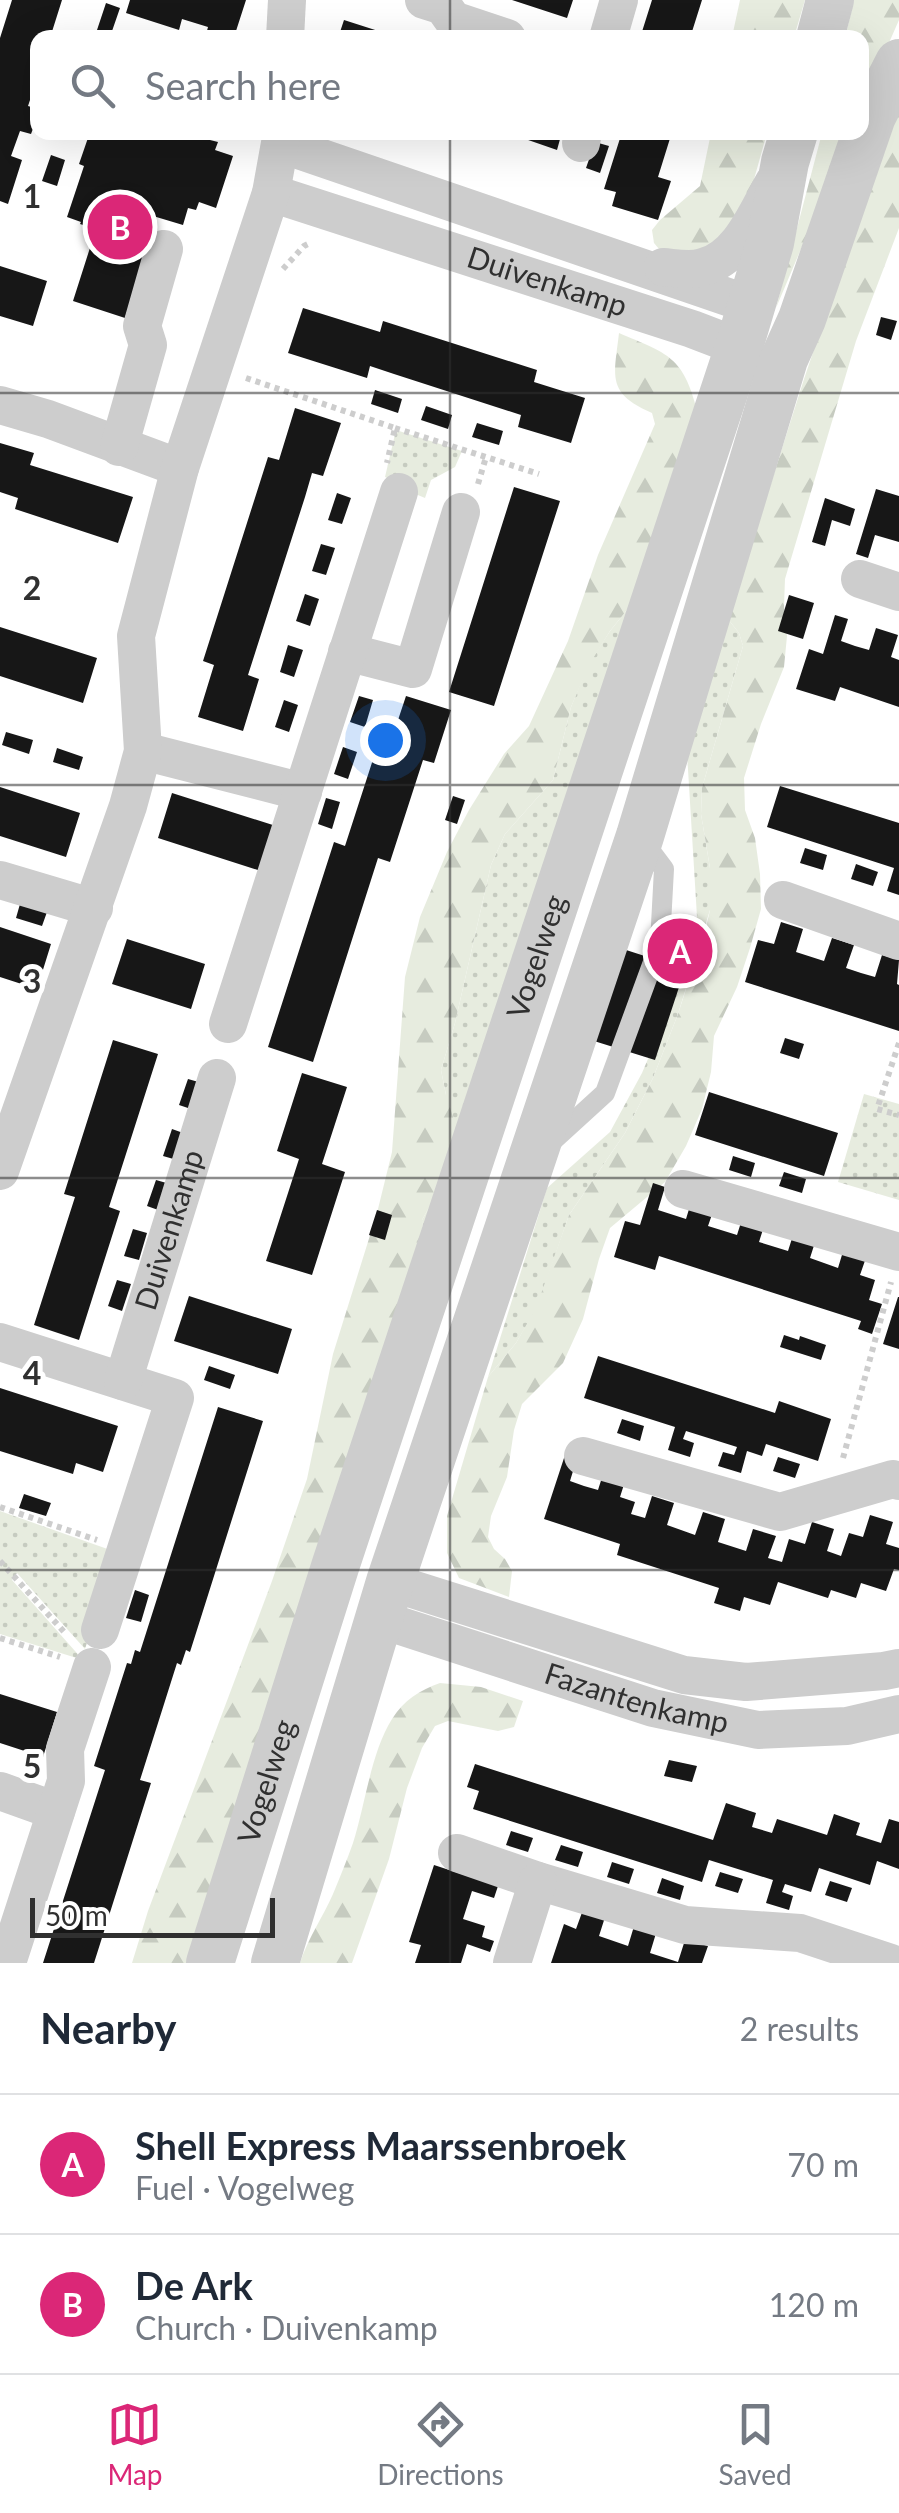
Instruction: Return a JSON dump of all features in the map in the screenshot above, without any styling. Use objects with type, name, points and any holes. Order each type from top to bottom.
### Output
[{"type":"street","points":[[286,30],[287,0]]},
{"type":"street","points":[[610,30],[619,0]]},
{"type":"street","points":[[822,30],[830,0]]},
{"type":"street","points":[[438,2],[452,20],[483,30]]},
{"type":"street","name":"Vogelweg","points":[[869,124],[899,63]]},
{"type":"street","name":"Duivenkamp","points":[[0,1171],[128,806],[143,751],[136,636],[180,468],[271,193],[282,140]]},
{"type":"street","name":"Duivenkamp","points":[[288,140],[638,264],[745,326]]},
{"type":"street","name":"Vogelweg","points":[[276,1963],[385,1600],[640,836],[793,339],[863,140]]},
{"type":"street","name":"Vogelweg","points":[[210,1963],[330,1584],[745,326],[770,243],[789,147]]},
{"type":"street","name":"Duivenkamp","points":[[638,264],[685,269],[704,267],[720,259],[742,239],[789,147]]},
{"type":"street","name":"Duivenkamp","points":[[271,193],[745,326]]},
{"type":"street","points":[[119,447],[148,345],[142,326],[164,249]]},
{"type":"street","points":[[745,326],[793,339]]},
{"type":"street","points":[[0,405],[180,468]]},
{"type":"street","points":[[228,1024],[398,492]]},
{"type":"street","points":[[347,652],[413,669],[460,512]]},
{"type":"street","points":[[860,579],[899,592]]},
{"type":"street","points":[[143,751],[302,792]]},
{"type":"street","points":[[0,880],[94,908]]},
{"type":"street","points":[[784,900],[899,941]]},
{"type":"street","name":"Duivenkamp","points":[[123,1381],[218,1078]]},
{"type":"street","points":[[683,1190],[899,1252]]},
{"type":"street","points":[[0,1342],[175,1398],[126,1550],[86,1644],[65,1750],[66,1781],[7,1945]]},
{"type":"street","points":[[584,1456],[780,1512],[893,1479],[899,1481]]},
{"type":"street","points":[[330,1584],[385,1600]]},
{"type":"street","name":"Fazantenkamp","points":[[385,1600],[684,1676],[746,1682],[899,1668]]},
{"type":"street","name":"Fazantenkamp","points":[[385,1600],[653,1708],[758,1730],[847,1726],[899,1714]]},
{"type":"street","points":[[0,1790],[56,1811]]},
{"type":"street","points":[[457,1853],[685,1925],[800,1933],[891,1963]]},
{"type":"street","points":[[512,1963],[538,1881]]},
{"type":"path","points":[[278,275],[304,246],[315,241],[346,243],[354,218]]},
{"type":"path","points":[[249,362],[245,378],[540,474]]},
{"type":"path","points":[[395,428],[383,478],[400,485],[398,492]]},
{"type":"path","points":[[899,1043],[877,1109],[899,1115]]},
{"type":"path","points":[[832,1498],[899,1252]]},
{"type":"path","points":[[0,1507],[126,1550]]},
{"type":"path","points":[[0,1561],[86,1644]]},
{"type":"path","points":[[0,1638],[86,1644]]},
{"type":"green space","points":[[740,0],[805,0],[796,30],[734,30]]},
{"type":"green space","points":[[854,0],[899,0],[899,20],[869,88],[869,30],[847,30]]},
{"type":"green space","points":[[899,112],[899,228],[856,341],[785,579],[784,667],[744,778],[745,810],[755,838],[760,874],[761,909],[737,987],[714,1036],[702,1109],[686,1146],[665,1182],[610,1228],[583,1319],[563,1363],[522,1404],[507,1477],[491,1516],[488,1537],[512,1571],[509,1597],[459,1578],[447,1553],[447,1516],[488,1377],[516,1343],[536,1308],[569,1215],[625,1133],[653,1078],[678,1014],[710,910],[702,788],[743,646],[728,619],[804,379],[877,164]]},
{"type":"green space","points":[[710,140],[765,140],[751,190],[712,255],[669,261],[654,243],[652,230],[700,186]]},
{"type":"green space","points":[[820,140],[847,140],[776,308]]},
{"type":"green space","points":[[619,333],[671,359],[686,378],[697,410],[635,600],[589,665],[571,707],[553,780],[505,834],[491,865],[441,1070],[458,1133],[441,1186],[422,1220],[423,1251],[202,1963],[132,1963],[307,1479],[333,1354],[392,1152],[405,977],[420,917],[469,810],[504,754],[529,726],[568,641],[598,555],[655,424],[652,413],[627,398],[616,382]]},
{"type":"green space","points":[[396,430],[462,451],[455,467],[431,480],[425,498],[385,477]]},
{"type":"green space","points":[[635,600],[423,1251],[422,1220],[441,1186],[446,1095],[441,1070],[491,865],[505,834],[553,780],[571,707],[588,665]]},
{"type":"green space","points":[[728,619],[743,646],[702,788],[710,910],[678,1014],[653,1078],[625,1133],[569,1215],[537,1308],[516,1343],[488,1377],[547,1188],[610,1132],[662,1026],[697,917],[687,753]]},
{"type":"green space","points":[[864,1094],[899,1104],[899,1200],[838,1182]]},
{"type":"green space","points":[[0,1511],[116,1552],[85,1649],[17,1573],[12,1580],[83,1660],[0,1634]]},
{"type":"green space","points":[[440,1683],[481,1687],[523,1701],[514,1727],[498,1731],[448,1721],[435,1726],[407,1788],[389,1859],[352,1963],[300,1963],[351,1849],[385,1732],[407,1701]]},
{"type":"building","points":[[12,0],[62,0],[53,30],[30,30],[30,134],[20,131],[11,156],[22,160],[8,204],[0,201],[0,38]]},
{"type":"building","points":[[130,0],[246,0],[236,30],[207,30],[208,27],[182,19],[179,30],[126,13]]},
{"type":"building","points":[[512,0],[573,0],[567,18]]},
{"type":"building","points":[[652,0],[702,0],[693,30],[643,30]]},
{"type":"building","points":[[106,3],[120,8],[112,30],[97,30]]},
{"type":"building","points":[[344,20],[375,30],[341,30]]},
{"type":"building","points":[[87,140],[210,140],[218,142],[215,150],[233,156],[216,208],[199,202],[196,210],[188,208],[183,225],[153,216],[148,231],[152,233],[125,318],[73,301],[96,229],[67,217],[84,166],[79,164]]},
{"type":"building","points":[[528,140],[560,140],[557,150]]},
{"type":"building","points":[[619,140],[670,140],[658,177],[671,181],[658,220],[612,206],[616,192],[604,189]]},
{"type":"building","points":[[595,142],[609,146],[600,173],[586,168]]},
{"type":"building","points":[[51,155],[65,160],[57,186],[42,181]]},
{"type":"building","points":[[0,266],[47,281],[33,326],[0,316]]},
{"type":"building","points":[[303,308],[380,332],[383,321],[537,370],[534,382],[585,398],[571,443],[518,427],[521,415],[370,366],[367,378],[288,353]]},
{"type":"building","points":[[881,317],[897,321],[891,340],[876,335]]},
{"type":"building","points":[[375,390],[402,399],[398,413],[371,404]]},
{"type":"building","points":[[426,406],[452,415],[448,429],[421,420]]},
{"type":"building","points":[[295,408],[341,423],[323,476],[312,473],[248,675],[259,679],[243,731],[198,717],[214,665],[203,661],[268,457],[279,460]]},
{"type":"building","points":[[477,423],[503,431],[499,445],[472,437]]},
{"type":"building","points":[[0,443],[34,453],[30,465],[133,497],[118,543],[15,509],[18,498],[0,492]]},
{"type":"building","points":[[514,487],[560,501],[494,706],[449,692]]},
{"type":"building","points":[[876,489],[899,496],[899,542],[875,535],[868,558],[856,554]]},
{"type":"building","points":[[337,493],[351,498],[342,524],[328,520]]},
{"type":"building","points":[[825,498],[855,509],[850,526],[832,520],[825,546],[812,542]]},
{"type":"building","points":[[321,544],[335,548],[326,575],[312,571]]},
{"type":"building","points":[[305,594],[319,599],[310,626],[296,621]]},
{"type":"building","points":[[789,595],[814,603],[803,639],[778,631]]},
{"type":"building","points":[[835,615],[848,619],[841,641],[855,646],[869,650],[876,628],[898,635],[891,657],[899,660],[899,707],[840,687],[835,701],[796,689],[809,649],[823,654]]},
{"type":"building","points":[[0,627],[97,658],[83,703],[0,676]]},
{"type":"building","points":[[288,645],[303,650],[294,677],[280,672]]},
{"type":"building","points":[[359,696],[373,700],[365,727],[350,722]]},
{"type":"building","points":[[406,696],[451,710],[434,763],[423,760],[390,862],[378,858],[313,1062],[268,1047],[334,842],[345,846],[378,744],[389,747]]},
{"type":"building","points":[[284,700],[298,705],[289,732],[275,727]]},
{"type":"building","points":[[6,732],[33,740],[29,754],[2,745]]},
{"type":"building","points":[[343,747],[357,752],[348,779],[334,774]]},
{"type":"building","points":[[57,748],[83,757],[79,770],[53,762]]},
{"type":"building","points":[[780,786],[899,823],[899,895],[887,891],[894,868],[767,827]]},
{"type":"building","points":[[0,787],[80,813],[66,857],[0,836]]},
{"type":"building","points":[[172,793],[276,826],[261,871],[158,838]]},
{"type":"building","points":[[453,796],[465,800],[457,824],[445,820]]},
{"type":"building","points":[[326,798],[340,802],[332,829],[318,824]]},
{"type":"building","points":[[805,848],[827,855],[823,870],[800,863]]},
{"type":"building","points":[[856,864],[878,872],[873,886],[851,879]]},
{"type":"building","points":[[20,904],[47,912],[42,926],[16,918]]},
{"type":"building","points":[[781,922],[803,929],[796,952],[824,961],[832,938],[854,945],[846,968],[861,973],[875,977],[882,955],[899,960],[899,1031],[745,982],[758,940],[774,944]]},
{"type":"building","points":[[0,927],[51,944],[37,989],[0,977]]},
{"type":"building","points":[[127,939],[205,964],[191,1009],[112,984]]},
{"type":"building","points":[[623,949],[685,969],[655,1060],[594,1041]]},
{"type":"building","points":[[785,1038],[804,1044],[799,1059],[780,1053]]},
{"type":"building","points":[[113,1040],[158,1054],[109,1207],[120,1211],[79,1340],[34,1325],[75,1197],[64,1194]]},
{"type":"building","points":[[302,1073],[347,1087],[322,1164],[345,1172],[312,1275],[266,1261],[299,1159],[277,1151]]},
{"type":"building","points":[[188,1079],[202,1083],[194,1110],[179,1105]]},
{"type":"building","points":[[709,1092],[838,1133],[824,1176],[695,1135]]},
{"type":"building","points":[[172,1129],[186,1134],[177,1160],[163,1156]]},
{"type":"building","points":[[733,1156],[755,1163],[751,1177],[729,1170]]},
{"type":"building","points":[[784,1172],[806,1179],[802,1193],[779,1186]]},
{"type":"building","points":[[156,1180],[170,1184],[161,1211],[147,1206]]},
{"type":"building","points":[[653,1183],[665,1187],[658,1210],[686,1219],[693,1196],[716,1203],[708,1226],[737,1235],[744,1213],[766,1220],[759,1242],[788,1251],[795,1229],[817,1236],[810,1258],[838,1268],[845,1245],[868,1252],[860,1275],[875,1280],[869,1300],[882,1304],[872,1334],[858,1329],[861,1321],[659,1256],[655,1270],[614,1257],[625,1221],[640,1225]]},
{"type":"building","points":[[377,1210],[392,1215],[385,1240],[369,1235]]},
{"type":"building","points":[[133,1229],[147,1233],[139,1260],[124,1256]]},
{"type":"building","points":[[117,1280],[131,1284],[122,1311],[108,1306]]},
{"type":"building","points":[[189,1296],[292,1329],[278,1374],[174,1341]]},
{"type":"building","points":[[899,1297],[899,1349],[883,1344]]},
{"type":"building","points":[[784,1335],[826,1345],[821,1360],[780,1347]]},
{"type":"building","points":[[598,1356],[775,1413],[779,1401],[831,1419],[818,1461],[766,1444],[762,1456],[747,1451],[741,1473],[718,1466],[723,1452],[734,1455],[737,1447],[686,1431],[683,1439],[694,1443],[690,1457],[668,1450],[675,1427],[584,1398]]},
{"type":"building","points":[[209,1366],[235,1375],[230,1389],[204,1380]]},
{"type":"building","points":[[0,1388],[118,1426],[103,1472],[76,1463],[73,1474],[0,1451]]},
{"type":"building","points":[[218,1407],[263,1421],[190,1652],[186,1650],[181,1665],[177,1663],[140,1780],[151,1783],[94,1963],[43,1963],[105,1770],[94,1766],[127,1663],[131,1664],[135,1650],[140,1652]]},
{"type":"building","points":[[622,1419],[644,1426],[640,1441],[617,1433]]},
{"type":"building","points":[[565,1455],[577,1458],[570,1481],[584,1486],[598,1490],[605,1468],[627,1475],[620,1497],[635,1502],[631,1514],[645,1518],[652,1496],[674,1503],[667,1525],[695,1535],[703,1512],[725,1519],[718,1542],[746,1551],[753,1529],[776,1536],[768,1558],[782,1562],[789,1539],[805,1544],[812,1522],[834,1529],[827,1551],[841,1556],[849,1533],[863,1537],[870,1515],[893,1522],[886,1544],[899,1548],[899,1570],[894,1569],[886,1591],[861,1583],[856,1598],[831,1590],[828,1598],[778,1582],[770,1605],[744,1597],[740,1611],[714,1603],[719,1588],[617,1555],[620,1544],[544,1519]]},
{"type":"building","points":[[778,1457],[800,1464],[795,1478],[773,1471]]},
{"type":"building","points":[[24,1494],[51,1503],[46,1516],[19,1508]]},
{"type":"building","points":[[135,1590],[149,1595],[141,1622],[126,1618]]},
{"type":"building","points":[[0,1694],[57,1712],[43,1757],[0,1743]]},
{"type":"building","points":[[669,1760],[697,1766],[692,1782],[664,1776]]},
{"type":"building","points":[[475,1764],[713,1840],[726,1803],[756,1813],[752,1827],[772,1833],[777,1819],[827,1835],[834,1814],[860,1823],[856,1835],[881,1843],[889,1819],[899,1822],[899,1869],[877,1861],[870,1885],[819,1868],[811,1892],[785,1884],[782,1892],[793,1896],[789,1910],[766,1903],[773,1880],[709,1860],[702,1882],[473,1809],[479,1791],[467,1787]]},
{"type":"building","points":[[511,1831],[533,1838],[528,1852],[506,1845]]},
{"type":"building","points":[[561,1845],[583,1852],[578,1867],[555,1860]]},
{"type":"building","points":[[612,1862],[634,1869],[629,1884],[607,1877]]},
{"type":"building","points":[[434,1865],[498,1886],[494,1898],[472,1891],[463,1919],[485,1926],[482,1937],[494,1941],[490,1952],[467,1944],[461,1963],[415,1963],[421,1945],[409,1942]]},
{"type":"building","points":[[720,1872],[743,1879],[738,1893],[715,1886]]},
{"type":"building","points":[[662,1878],[684,1886],[680,1900],[657,1893]]},
{"type":"building","points":[[830,1881],[852,1888],[847,1902],[825,1895]]},
{"type":"building","points":[[584,1907],[606,1914],[599,1936],[628,1946],[635,1923],[657,1930],[650,1953],[678,1962],[685,1940],[708,1946],[702,1963],[551,1963],[564,1924],[576,1929]]},
{"type":"place","name":"De Ark","points":[[120,227]]},
{"type":"place","name":"Shell Express Maarssenbroek","points":[[680,951]]}]
